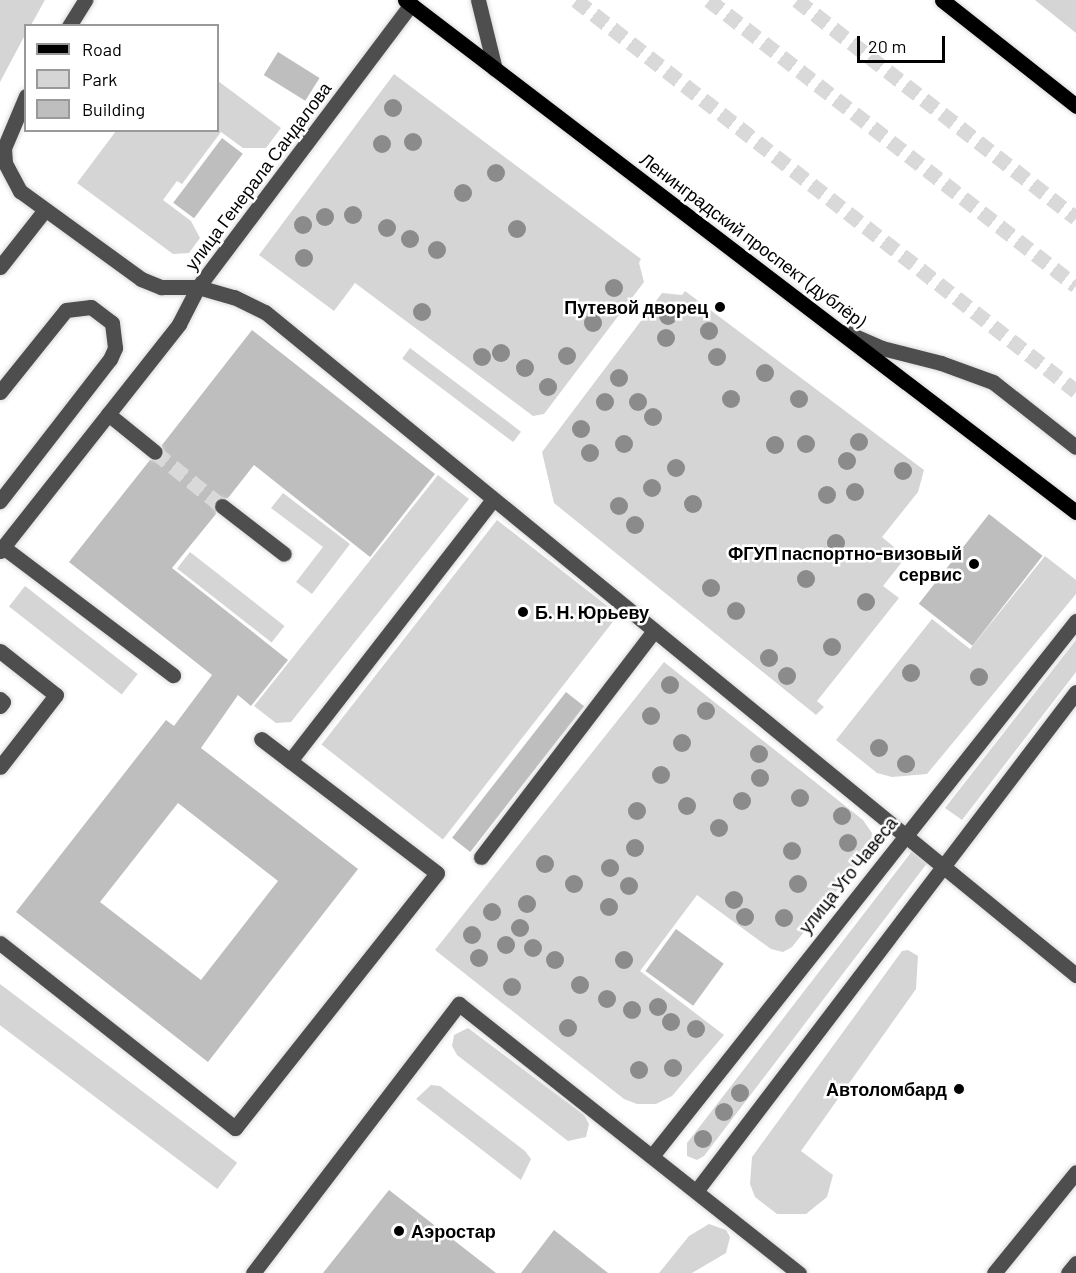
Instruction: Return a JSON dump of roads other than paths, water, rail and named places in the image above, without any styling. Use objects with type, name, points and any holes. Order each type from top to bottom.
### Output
[{"type":"main road","points":[[942,0],[1076,106]]},
{"type":"main road","name":"Ленинградский проспект (дублёр)","points":[[408,1],[1076,512]]},
{"type":"street","points":[[70,24],[85,0]]},
{"type":"street","points":[[478,0],[495,69]]},
{"type":"street","name":"улица Генерала Сандалова","points":[[24,101],[4,148],[5,163],[20,191],[44,211],[141,279],[161,287],[198,287],[408,1]]},
{"type":"street","points":[[0,267],[44,211]]},
{"type":"street","points":[[173,675],[2,549],[179,324],[198,287],[234,297],[265,312],[1076,975]]},
{"type":"street","points":[[0,392],[66,310],[91,307],[112,323],[116,348],[110,359],[0,501]]},
{"type":"street","points":[[834,327],[882,348],[941,363],[993,382],[1076,447]]},
{"type":"street","points":[[108,414],[155,452]]},
{"type":"street","points":[[290,761],[493,499]]},
{"type":"street","points":[[222,506],[284,554]]},
{"type":"street","name":"улица Уго Чавеса","points":[[652,1156],[1076,621]]},
{"type":"street","points":[[481,857],[654,631]]},
{"type":"street","points":[[0,651],[57,695],[0,767]]},
{"type":"street","points":[[697,1190],[1076,692]]},
{"type":"street","points":[[0,699],[3,702],[0,706]]},
{"type":"street","points":[[0,943],[235,1128],[436,873],[261,739]]},
{"type":"street","points":[[253,1273],[459,1004],[697,1190],[799,1273]]},
{"type":"street","points":[[994,1273],[1076,1172]]},
{"type":"street","points":[[1068,1273],[1076,1263]]},
{"type":"tunnel","points":[[576,0],[1076,391]]},
{"type":"tunnel","points":[[709,0],[1076,286]]},
{"type":"tunnel","points":[[797,0],[1076,218]]},
{"type":"tunnel","points":[[155,452],[222,506]]},
{"type":"place","name":"Путевой дворец","points":[[720,307]]},
{"type":"place","name":"ФГУП паспортно-визовый сервис","points":[[974,564]]},
{"type":"place","name":"Б. Н. Юрьеву","points":[[523,612]]},
{"type":"place","name":"Автоломбард","points":[[959,1089]]},
{"type":"place","name":"Аэростар","points":[[399,1231]]}]
